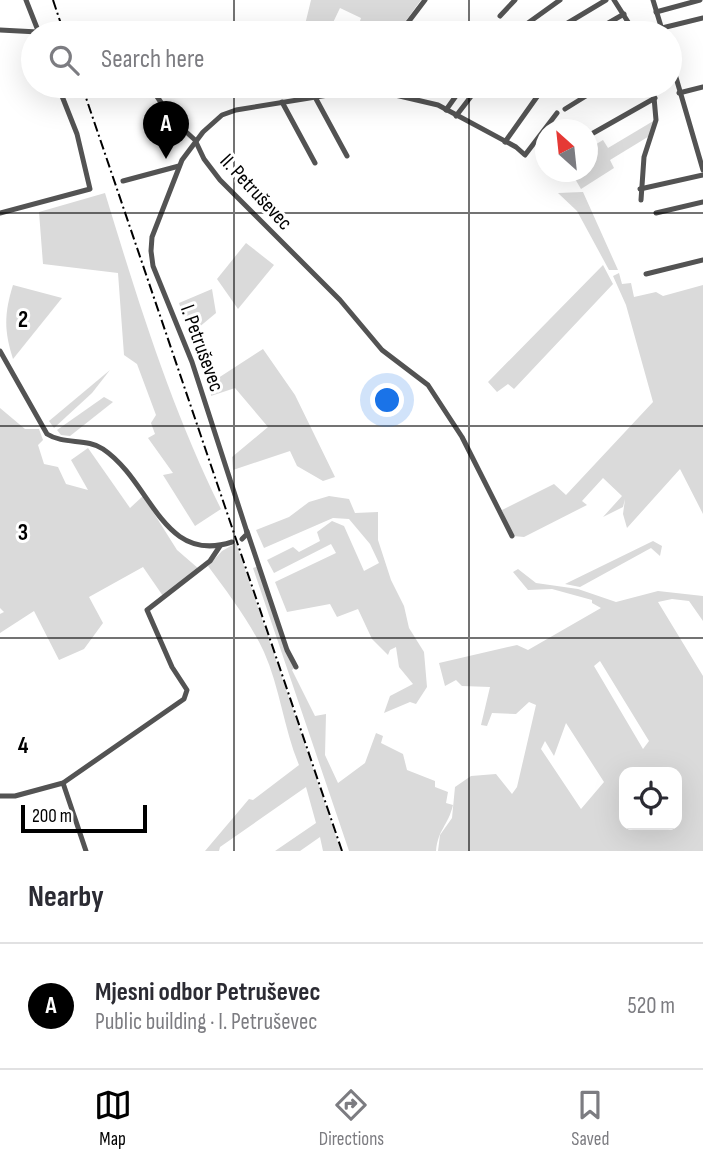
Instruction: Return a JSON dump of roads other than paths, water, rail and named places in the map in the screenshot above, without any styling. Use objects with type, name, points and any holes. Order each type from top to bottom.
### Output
[{"type":"street","points":[[26,0],[34,21]]},
{"type":"street","points":[[409,21],[425,0]]},
{"type":"street","points":[[500,16],[515,0]]},
{"type":"street","points":[[531,21],[560,0]]},
{"type":"street","points":[[571,21],[606,0]]},
{"type":"street","points":[[614,0],[628,21]]},
{"type":"street","points":[[653,0],[659,21]]},
{"type":"street","points":[[656,12],[701,0]]},
{"type":"street","points":[[612,21],[624,14]]},
{"type":"street","points":[[682,25],[703,18]]},
{"type":"street","points":[[0,30],[21,31]]},
{"type":"street","points":[[682,92],[703,87]]},
{"type":"street","points":[[0,214],[90,189],[77,134],[63,98]]},
{"type":"street","name":"II. Petruševec","points":[[158,98],[172,119],[195,140],[204,159],[220,180],[340,300],[382,350],[428,385],[462,438],[512,536]]},
{"type":"street","name":"I. Petruševec","points":[[296,667],[287,650],[192,362],[152,259],[152,237],[178,166],[195,140],[228,112],[308,98]]},
{"type":"street","points":[[316,98],[347,156]]},
{"type":"street","points":[[414,98],[446,110],[525,155],[557,113]]},
{"type":"street","points":[[446,110],[454,98]]},
{"type":"street","points":[[456,116],[470,98]]},
{"type":"street","points":[[505,142],[536,98]]},
{"type":"street","points":[[565,109],[583,98]]},
{"type":"street","points":[[598,130],[655,98],[656,120],[644,158],[640,200]]},
{"type":"street","points":[[640,189],[703,173],[701,158],[681,98]]},
{"type":"street","points":[[282,102],[315,163]]},
{"type":"street","points":[[124,181],[178,166]]},
{"type":"street","points":[[656,213],[703,202]]},
{"type":"street","points":[[646,274],[703,260]]},
{"type":"street","points":[[0,351],[47,433],[55,440],[101,447],[133,476],[176,536],[195,546],[220,546],[232,542]]},
{"type":"street","points":[[242,539],[247,531]]},
{"type":"street","points":[[0,796],[15,796],[64,783],[184,699],[185,686],[172,667],[147,610],[210,561],[220,546]]},
{"type":"street","points":[[64,783],[86,851]]},
{"type":"railway","points":[[53,0],[60,21]]},
{"type":"railway","points":[[86,98],[342,851]]},
{"type":"place","name":"Mjesni odbor Petruševec","points":[[166,159]]}]
